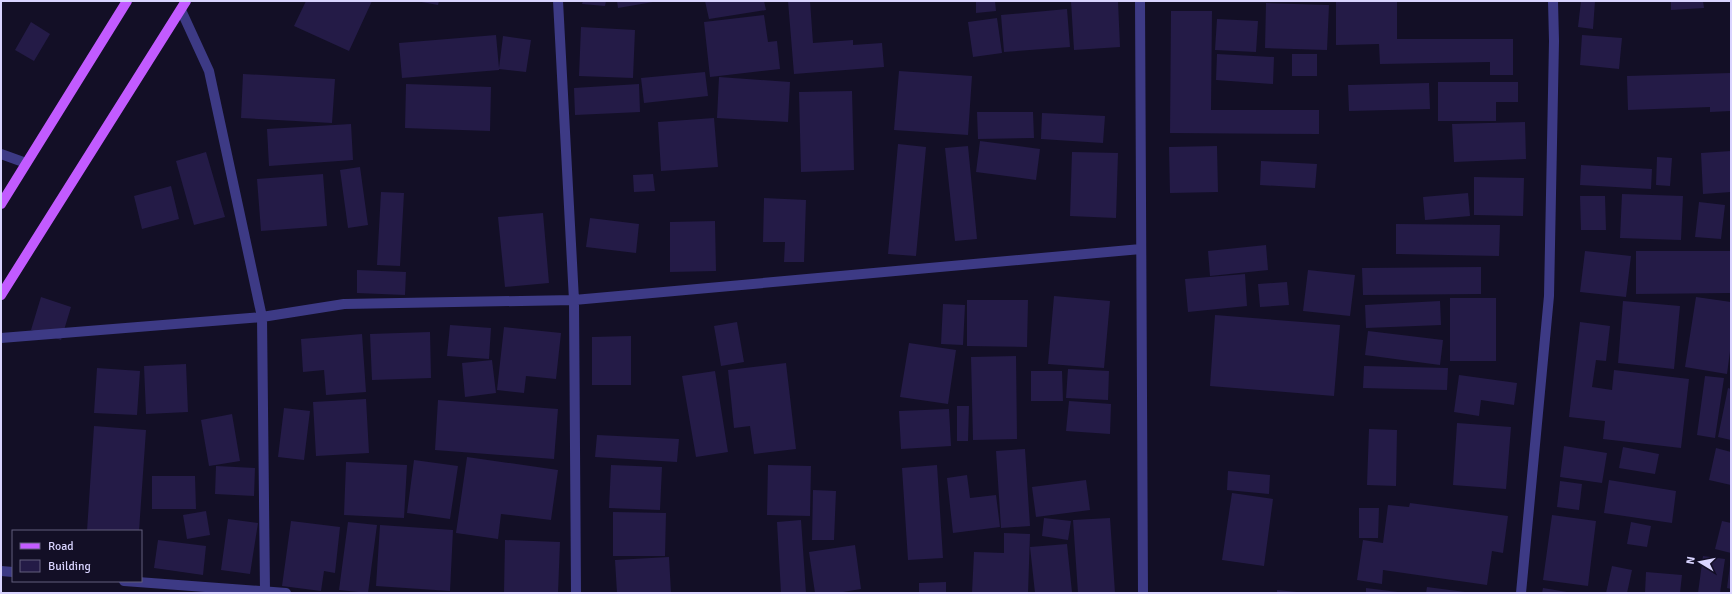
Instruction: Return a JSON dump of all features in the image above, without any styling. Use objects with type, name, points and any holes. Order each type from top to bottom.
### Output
[{"type":"main road","points":[[1,204],[128,1]]},
{"type":"main road","points":[[1,295],[184,6]]},
{"type":"street","points":[[558,1],[574,300],[576,593]]},
{"type":"street","points":[[1140,1],[1143,593]]},
{"type":"street","points":[[1521,593],[1549,296],[1554,41],[1553,1]]},
{"type":"street","points":[[184,6],[209,72],[262,317],[265,592]]},
{"type":"street","points":[[1,154],[26,163]]},
{"type":"street","points":[[1,338],[262,317],[344,304],[574,300],[1141,249]]},
{"type":"street","points":[[1,572],[12,572]]},
{"type":"street","points":[[137,582],[286,593]]},
{"type":"building","points":[[306,1],[372,1],[349,51],[294,26]]},
{"type":"building","points":[[416,1],[439,1],[438,5]]},
{"type":"building","points":[[583,1],[606,1],[605,6],[582,4]]},
{"type":"building","points":[[617,1],[653,1],[653,2],[618,8]]},
{"type":"building","points":[[705,1],[764,1],[766,10],[709,19]]},
{"type":"building","points":[[788,1],[810,1],[813,43],[853,40],[853,45],[882,43],[884,67],[794,74]]},
{"type":"building","points":[[976,1],[995,1],[996,11],[976,13]]},
{"type":"building","points":[[1071,1],[1118,1],[1120,47],[1074,50]]},
{"type":"building","points":[[1336,1],[1397,1],[1397,39],[1513,39],[1513,75],[1490,75],[1490,62],[1380,64],[1379,44],[1336,45]]},
{"type":"building","points":[[1581,1],[1595,1],[1593,29],[1578,27]]},
{"type":"building","points":[[1671,1],[1703,1],[1704,8],[1671,10]]},
{"type":"building","points":[[1266,3],[1329,5],[1327,50],[1265,48]]},
{"type":"building","points":[[1067,9],[1070,47],[1004,52],[1001,15]]},
{"type":"building","points":[[1171,11],[1212,11],[1211,110],[1319,110],[1319,134],[1170,133]]},
{"type":"building","points":[[764,15],[768,42],[777,41],[780,69],[710,77],[704,22]]},
{"type":"building","points":[[997,18],[1002,53],[973,57],[968,22]]},
{"type":"building","points":[[1217,19],[1258,21],[1256,52],[1215,50]]},
{"type":"building","points":[[31,22],[50,34],[34,61],[15,50]]},
{"type":"building","points":[[581,27],[635,30],[633,78],[579,76]]},
{"type":"building","points":[[496,35],[499,68],[503,36],[531,40],[526,72],[499,69],[402,78],[399,43]]},
{"type":"building","points":[[1582,35],[1622,38],[1619,69],[1580,65]]},
{"type":"building","points":[[1217,54],[1274,57],[1273,84],[1216,80]]},
{"type":"building","points":[[1292,54],[1317,54],[1317,76],[1292,76]]},
{"type":"building","points":[[899,71],[972,76],[968,135],[894,130]]},
{"type":"building","points":[[705,72],[708,96],[644,103],[641,78]]},
{"type":"building","points":[[1731,73],[1731,111],[1710,112],[1710,107],[1628,110],[1627,76]]},
{"type":"building","points":[[243,74],[335,79],[332,123],[241,118]]},
{"type":"building","points":[[719,77],[790,82],[788,122],[717,118]]},
{"type":"building","points":[[1438,82],[1518,82],[1518,102],[1496,102],[1496,121],[1438,121]]},
{"type":"building","points":[[1429,83],[1430,109],[1349,111],[1348,85]]},
{"type":"building","points":[[406,84],[491,87],[490,131],[405,128]]},
{"type":"building","points":[[639,84],[640,112],[575,115],[574,88]]},
{"type":"building","points":[[852,91],[854,170],[801,172],[799,92]]},
{"type":"building","points":[[977,112],[1033,112],[1034,138],[978,139]]},
{"type":"building","points":[[1042,113],[1105,116],[1103,143],[1041,139]]},
{"type":"building","points":[[714,118],[718,167],[661,171],[658,122]]},
{"type":"building","points":[[1525,122],[1526,159],[1454,162],[1452,124]]},
{"type":"building","points":[[351,124],[353,160],[269,166],[267,129]]},
{"type":"building","points":[[980,141],[1040,149],[1036,180],[976,172]]},
{"type":"building","points":[[898,144],[926,147],[916,256],[888,254]]},
{"type":"building","points":[[968,146],[977,239],[955,241],[945,148]]},
{"type":"building","points":[[1217,146],[1218,192],[1170,193],[1169,147]]},
{"type":"building","points":[[1731,151],[1731,192],[1703,194],[1701,153]]},
{"type":"building","points":[[206,152],[225,217],[194,225],[176,161]]},
{"type":"building","points":[[1072,152],[1118,153],[1116,218],[1070,216]]},
{"type":"building","points":[[1657,157],[1672,158],[1670,186],[1656,185]]},
{"type":"building","points":[[1261,161],[1317,164],[1315,188],[1260,185]]},
{"type":"building","points":[[1581,165],[1652,169],[1651,189],[1580,185]]},
{"type":"building","points":[[360,167],[368,225],[348,228],[340,170]]},
{"type":"building","points":[[323,174],[327,226],[261,231],[257,179]]},
{"type":"building","points":[[653,174],[655,191],[634,192],[633,175]]},
{"type":"building","points":[[1474,177],[1524,178],[1523,216],[1474,215]]},
{"type":"building","points":[[171,186],[179,219],[142,229],[134,196]]},
{"type":"building","points":[[381,192],[404,193],[400,266],[377,265]]},
{"type":"building","points":[[1468,193],[1470,216],[1425,220],[1423,197]]},
{"type":"building","points":[[1622,194],[1683,196],[1681,240],[1620,238]]},
{"type":"building","points":[[1580,196],[1605,196],[1606,230],[1581,230]]},
{"type":"building","points":[[764,198],[806,200],[804,262],[784,262],[785,242],[763,242]]},
{"type":"building","points":[[1699,202],[1725,205],[1721,239],[1695,237]]},
{"type":"building","points":[[543,213],[549,283],[505,287],[498,217]]},
{"type":"building","points":[[590,218],[639,224],[636,253],[586,247]]},
{"type":"building","points":[[715,221],[716,271],[670,272],[670,222]]},
{"type":"building","points":[[1396,224],[1500,225],[1499,256],[1396,254]]},
{"type":"building","points":[[1266,245],[1268,270],[1210,276],[1208,251]]},
{"type":"building","points":[[1585,251],[1631,256],[1626,297],[1580,292]]},
{"type":"building","points":[[1636,251],[1730,251],[1730,293],[1636,294]]},
{"type":"building","points":[[1481,267],[1481,294],[1363,295],[1362,268]]},
{"type":"building","points":[[357,270],[406,272],[405,295],[357,293]]},
{"type":"building","points":[[1308,270],[1355,275],[1350,316],[1303,311]]},
{"type":"building","points":[[1245,274],[1247,306],[1188,312],[1185,279]]},
{"type":"building","points":[[1287,282],[1289,305],[1260,307],[1258,284]]},
{"type":"building","points":[[1054,296],[1110,301],[1104,368],[1048,364]]},
{"type":"building","points":[[41,297],[71,307],[61,340],[31,330]]},
{"type":"building","points":[[1696,297],[1731,302],[1731,344],[1727,374],[1685,367]]},
{"type":"building","points":[[1450,298],[1496,298],[1496,361],[1450,361]]},
{"type":"building","points":[[967,300],[1028,300],[1027,347],[967,346]]},
{"type":"building","points":[[1440,301],[1441,325],[1366,328],[1365,305]]},
{"type":"building","points":[[1623,301],[1680,306],[1674,369],[1618,363]]},
{"type":"building","points":[[943,304],[965,305],[963,345],[941,344]]},
{"type":"building","points":[[1215,315],[1340,325],[1334,396],[1210,386]]},
{"type":"building","points":[[737,322],[744,362],[721,366],[714,326]]},
{"type":"building","points":[[1580,322],[1610,326],[1606,361],[1596,360],[1592,387],[1612,390],[1614,370],[1689,379],[1681,448],[1603,439],[1605,421],[1569,417]]},
{"type":"building","points":[[450,325],[491,328],[489,359],[447,356]]},
{"type":"building","points":[[504,327],[561,333],[556,379],[526,376],[524,393],[497,390]]},
{"type":"building","points":[[1368,331],[1443,340],[1440,365],[1365,355]]},
{"type":"building","points":[[430,332],[431,378],[372,380],[370,334]]},
{"type":"building","points":[[362,334],[366,392],[326,395],[324,370],[303,372],[301,339]]},
{"type":"building","points":[[631,336],[631,385],[592,385],[592,337]]},
{"type":"building","points":[[909,343],[956,350],[948,404],[900,397]]},
{"type":"building","points":[[1016,356],[1017,439],[973,440],[971,357]]},
{"type":"building","points":[[492,360],[496,393],[465,397],[462,363]]},
{"type":"building","points":[[786,363],[796,449],[754,454],[750,426],[734,428],[728,370]]},
{"type":"building","points":[[186,364],[188,412],[146,414],[144,366]]},
{"type":"building","points":[[1364,366],[1448,368],[1447,390],[1363,388]]},
{"type":"building","points":[[97,368],[140,371],[137,415],[94,413]]},
{"type":"building","points":[[1068,369],[1109,371],[1108,400],[1066,398]]},
{"type":"building","points":[[715,371],[728,452],[696,457],[682,376]]},
{"type":"building","points":[[1031,371],[1062,371],[1063,401],[1031,401]]},
{"type":"building","points":[[1459,375],[1517,383],[1514,405],[1481,400],[1479,416],[1454,412]]},
{"type":"building","points":[[1705,376],[1724,378],[1715,438],[1697,435]]},
{"type":"building","points":[[1728,388],[1731,389],[1731,440],[1718,437]]},
{"type":"building","points":[[366,399],[369,453],[316,456],[313,402]]},
{"type":"building","points":[[438,400],[558,409],[554,459],[435,450]]},
{"type":"building","points":[[1069,401],[1111,404],[1110,434],[1066,431]]},
{"type":"building","points":[[957,406],[969,406],[968,441],[957,441]]},
{"type":"building","points":[[284,408],[310,411],[304,460],[278,457]]},
{"type":"building","points":[[949,409],[951,446],[901,449],[899,411]]},
{"type":"building","points":[[232,414],[240,461],[209,466],[201,420]]},
{"type":"building","points":[[1457,423],[1511,427],[1506,489],[1453,485]]},
{"type":"building","points":[[94,426],[146,430],[139,530],[87,530]]},
{"type":"building","points":[[1369,429],[1397,430],[1396,486],[1367,485]]},
{"type":"building","points":[[597,435],[679,439],[677,462],[595,457]]},
{"type":"building","points":[[1564,446],[1607,453],[1602,483],[1560,477]]},
{"type":"building","points":[[1623,447],[1659,454],[1655,474],[1619,468]]},
{"type":"building","points":[[1716,448],[1731,452],[1731,485],[1709,480]]},
{"type":"building","points":[[1025,449],[1030,526],[1001,528],[996,451]]},
{"type":"building","points":[[467,457],[558,470],[551,520],[501,514],[498,539],[456,533]]},
{"type":"building","points":[[414,460],[458,466],[450,519],[407,513]]},
{"type":"building","points":[[346,462],[407,465],[404,518],[344,515]]},
{"type":"building","points":[[611,465],[662,467],[660,510],[609,508]]},
{"type":"building","points":[[768,465],[811,466],[810,516],[767,515]]},
{"type":"building","points":[[937,465],[943,558],[908,560],[902,468]]},
{"type":"building","points":[[216,466],[255,468],[254,496],[215,494]]},
{"type":"building","points":[[1228,471],[1270,475],[1269,494],[1227,490]]},
{"type":"building","points":[[967,475],[970,498],[996,495],[1000,527],[953,533],[947,478]]},
{"type":"building","points":[[152,476],[195,476],[196,509],[152,509]]},
{"type":"building","points":[[1086,480],[1090,510],[1036,517],[1032,487]]},
{"type":"building","points":[[1609,480],[1676,491],[1672,523],[1604,513]]},
{"type":"building","points":[[1560,481],[1582,484],[1579,510],[1557,507]]},
{"type":"building","points":[[813,490],[836,491],[834,540],[812,540]]},
{"type":"building","points":[[1232,493],[1273,499],[1264,566],[1222,560]]},
{"type":"building","points":[[1410,503],[1508,516],[1503,553],[1492,551],[1487,585],[1383,570],[1382,584],[1357,580],[1363,540],[1383,543],[1388,505],[1409,507]]},
{"type":"building","points":[[1359,508],[1379,508],[1378,538],[1359,538]]},
{"type":"building","points":[[206,511],[210,535],[187,539],[183,515]]},
{"type":"building","points":[[613,512],[666,513],[665,556],[613,556]]},
{"type":"building","points":[[1552,515],[1596,521],[1588,586],[1543,580]]},
{"type":"building","points":[[1044,518],[1071,521],[1068,540],[1042,536]]},
{"type":"building","points":[[1110,518],[1115,593],[1078,593],[1073,520]]},
{"type":"building","points":[[228,519],[258,523],[250,574],[221,570]]},
{"type":"building","points":[[801,520],[806,593],[781,593],[777,522]]},
{"type":"building","points":[[291,521],[340,527],[335,573],[324,571],[321,591],[282,586]]},
{"type":"building","points":[[1722,521],[1731,523],[1731,553],[1715,549]]},
{"type":"building","points":[[348,522],[377,525],[368,593],[339,590]]},
{"type":"building","points":[[1631,522],[1651,526],[1647,547],[1627,544]]},
{"type":"building","points":[[380,525],[453,530],[450,591],[376,586]]},
{"type":"building","points":[[1004,533],[1030,534],[1028,593],[972,593],[974,552],[1004,553]]},
{"type":"building","points":[[158,540],[206,546],[203,575],[154,568]]},
{"type":"building","points":[[505,540],[560,542],[558,593],[504,593]]},
{"type":"building","points":[[1067,544],[1072,592],[1035,593],[1030,547]]},
{"type":"building","points":[[855,545],[861,589],[837,593],[815,593],[809,552]]},
{"type":"building","points":[[1703,556],[1725,559],[1720,593],[1698,593]]},
{"type":"building","points":[[669,557],[671,593],[617,593],[615,560]]},
{"type":"building","points":[[1731,565],[1731,589],[1727,588]]},
{"type":"building","points":[[1612,566],[1632,570],[1627,593],[1606,593]]},
{"type":"building","points":[[1646,572],[1682,575],[1680,593],[1645,593]]},
{"type":"building","points":[[946,582],[946,593],[919,593],[919,583]]},
{"type":"building","points":[[1427,587],[1465,592],[1465,593],[1426,593]]},
{"type":"building","points":[[1366,588],[1398,592],[1366,593]]},
{"type":"building","points":[[1543,588],[1567,592],[1567,593],[1542,593]]},
{"type":"building","points":[[1277,590],[1297,592],[1297,593],[1277,593]]}]
